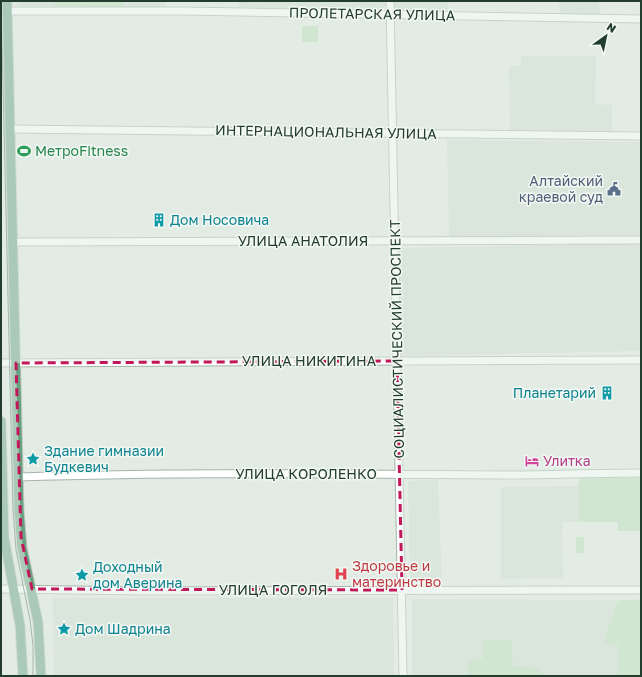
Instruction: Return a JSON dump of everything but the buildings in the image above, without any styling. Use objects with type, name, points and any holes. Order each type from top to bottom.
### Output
[{"type":"main road","points":[[7,1],[8,11],[5,52],[10,129],[21,537],[38,629],[40,676]]},
{"type":"main road","points":[[1,421],[4,537],[20,625],[22,645],[22,676]]},
{"type":"street","name":"СОЦИАЛИСТИЧЕСКИЙ ПРОСПЕКТ","points":[[390,1],[403,676]]},
{"type":"street","name":"ПРОЛЕТАРСКАЯ УЛИЦА","points":[[8,11],[157,10],[641,19]]},
{"type":"street","name":"ИНТЕРНАЦИОНАЛЬНАЯ УЛИЦА","points":[[10,129],[641,136]]},
{"type":"street","name":"УЛИЦА АНАТОЛИЯ","points":[[13,242],[641,240]]},
{"type":"street","name":"УЛИЦА НИКИТИНА","points":[[1,363],[641,360]]},
{"type":"street","name":"УЛИЦА КОРОЛЕНКО","points":[[19,477],[193,474],[505,475],[641,473]]},
{"type":"street","name":"УЛИЦА ГОГОЛЯ","points":[[1,589],[145,591],[641,590]]},
{"type":"highlighted area","points":[[397,361],[402,590],[32,589],[21,537],[16,363]]},
{"type":"shaded area","points":[[16,1],[166,1],[166,8],[19,6]]},
{"type":"shaded area","points":[[239,1],[385,1],[385,6],[381,11],[239,7]]},
{"type":"shaded area","points":[[394,1],[449,1],[447,12],[398,12],[394,8]]},
{"type":"shaded area","points":[[559,1],[599,1],[600,15],[560,14]]},
{"type":"shaded area","points":[[521,56],[596,56],[595,104],[612,105],[612,131],[510,132],[509,66],[521,66]]},
{"type":"shaded area","points":[[447,140],[641,142],[641,235],[449,238]]},
{"type":"shaded area","points":[[641,243],[641,351],[402,356],[399,248]]},
{"type":"shaded area","points":[[438,479],[442,581],[436,579],[410,579],[408,481]]},
{"type":"shaded area","points":[[579,486],[579,522],[562,522],[563,578],[501,579],[501,487]]},
{"type":"shaded area","points":[[53,598],[393,598],[394,676],[54,676]]},
{"type":"shaded area","points":[[412,599],[620,600],[617,603],[604,643],[618,644],[618,672],[615,676],[412,676]]},
{"type":"green space","points":[[55,1],[123,1],[123,7],[55,6],[53,5]]},
{"type":"green space","points":[[302,26],[318,26],[318,42],[302,42]]},
{"type":"green space","points":[[579,478],[641,478],[641,531],[618,531],[618,522],[579,522]]},
{"type":"green space","points":[[576,537],[584,537],[584,553],[576,553]]},
{"type":"green space","points":[[620,600],[639,600],[641,602],[641,676],[615,676],[618,672],[618,644],[603,644],[617,603]]},
{"type":"green space","points":[[483,640],[512,640],[513,666],[535,667],[542,673],[542,676],[468,676],[468,660],[482,660]]},
{"type":"tram line","points":[[1,1],[13,510],[16,550],[30,620],[33,645],[33,676]]},
{"type":"place","name":"МетроFitness","points":[[24,151]]},
{"type":"place","name":"Алтайский краевой суд","points":[[614,189]]},
{"type":"place","name":"Дом Носовича","points":[[159,220]]},
{"type":"place","name":"Планетарий","points":[[607,393]]},
{"type":"place","name":"Здание гимназии Будкевич","points":[[33,459]]},
{"type":"place","name":"Улитка","points":[[532,461]]},
{"type":"place","name":"Здоровье и материнство","points":[[341,574]]},
{"type":"place","name":"Доходный дом Аверина","points":[[82,575]]},
{"type":"place","name":"Дом Шадрина","points":[[64,629]]}]
